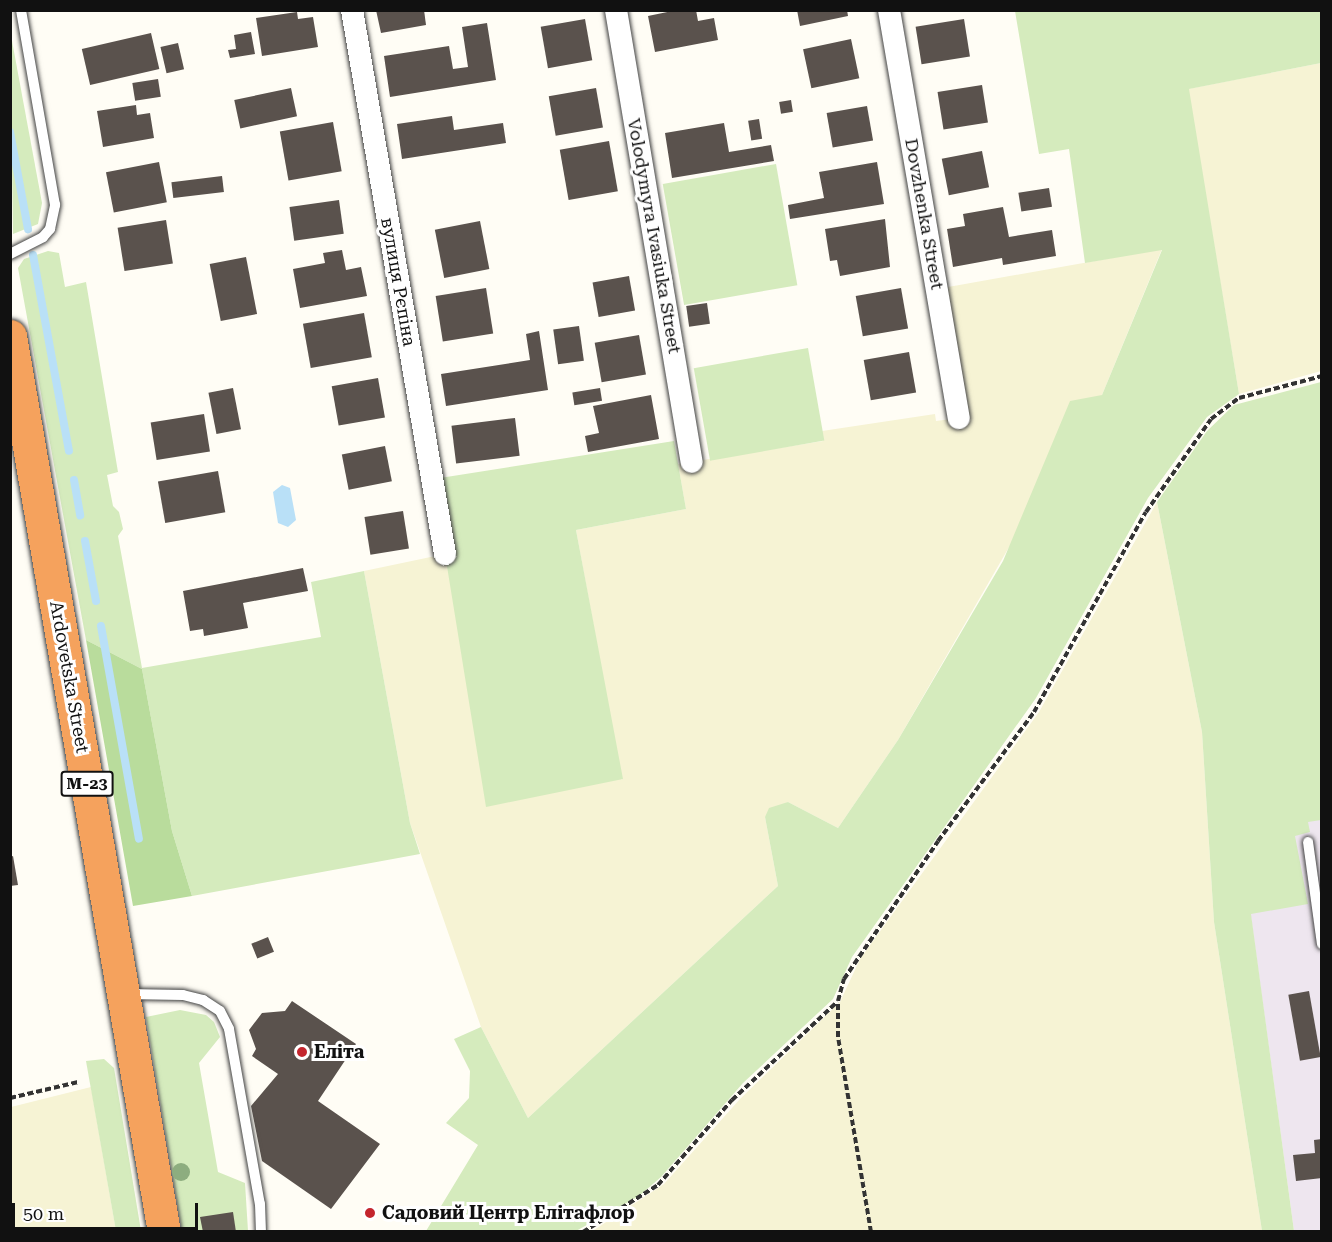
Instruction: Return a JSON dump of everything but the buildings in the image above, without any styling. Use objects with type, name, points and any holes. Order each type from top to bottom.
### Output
[{"type":"highway","name":"Ardovetska Street","points":[[10,336],[164,1232]]},
{"type":"street","name":"вулиця Рєпіна","points":[[352,10],[445,554]]},
{"type":"street","name":"Volodymyra Ivasiuka Street","points":[[616,10],[692,462]]},
{"type":"street","name":"Dovzhenka Street","points":[[889,10],[959,418]]},
{"type":"lane","points":[[10,254],[43,237],[50,229],[55,205],[21,10]]},
{"type":"lane","points":[[1308,842],[1322,944]]},
{"type":"lane","points":[[123,994],[183,995],[203,1000],[220,1011],[229,1029],[260,1204],[261,1232]]},
{"type":"path","points":[[583,1232],[658,1185],[732,1100],[838,1001],[855,961],[1034,712],[1146,512],[1211,419],[1239,398],[1322,376]]},
{"type":"path","points":[[838,1001],[844,1086],[871,1232]]},
{"type":"path","points":[[10,1098],[78,1082]]},
{"type":"shaded area","points":[[1321,63],[1321,371],[1239,394],[1188,89]]},
{"type":"shaded area","points":[[1162,249],[1102,395],[1016,535],[898,740],[838,828],[788,802],[765,817],[778,886],[528,1118],[481,1027],[410,823],[364,571],[445,554],[622,780],[576,530],[686,509],[678,464],[823,441],[822,431],[935,414],[936,421],[959,418],[937,289]]},
{"type":"shaded area","points":[[1157,502],[1202,732],[1214,922],[1262,1231],[591,1232],[664,1184],[740,1099],[840,1002],[860,959],[1039,712]]},
{"type":"shaded area","points":[[1321,702],[1321,1231],[1294,1231],[1225,727]]},
{"type":"shaded area","points":[[91,1087],[116,1231],[11,1232],[11,1107]]},
{"type":"green space","points":[[1015,11],[1321,11],[1321,63],[1189,89],[1239,394],[1207,417],[1148,498],[1036,698],[852,957],[833,999],[743,1083],[661,1177],[639,1196],[576,1231],[426,1231],[478,1145],[446,1123],[469,1098],[470,1071],[454,1039],[481,1027],[528,1118],[778,886],[765,817],[769,808],[788,802],[838,828],[898,740],[1003,561],[1070,401],[1102,395],[1162,250],[1085,263],[1069,149],[1039,154]]},
{"type":"green space","points":[[10,30],[42,203],[38,224],[13,234]]},
{"type":"green space","points":[[776,164],[797,285],[684,305],[663,184]]},
{"type":"green space","points":[[48,251],[59,253],[65,287],[86,282],[118,472],[107,475],[113,506],[119,512],[123,529],[118,536],[142,668],[321,637],[311,582],[364,571],[410,823],[420,854],[192,896],[172,831],[142,669],[86,640],[18,268],[24,259]]},
{"type":"green space","points":[[808,348],[824,441],[710,461],[694,368]]},
{"type":"green space","points":[[1321,382],[1321,820],[1308,822],[1310,832],[1295,836],[1308,904],[1251,914],[1294,1231],[1262,1231],[1214,922],[1202,732],[1157,502],[1207,431],[1234,405]]},
{"type":"green space","points":[[674,441],[686,509],[576,530],[623,779],[486,807],[445,554],[440,478]]},
{"type":"green space","points":[[86,640],[142,669],[172,831],[192,896],[133,906]]},
{"type":"green space","points":[[180,1010],[206,1015],[214,1022],[220,1037],[199,1063],[218,1172],[245,1183],[248,1231],[182,1231],[146,1017]]},
{"type":"green space","points":[[104,1059],[114,1068],[141,1231],[116,1231],[86,1061]]},
{"type":"water","points":[[282,485],[290,488],[296,520],[288,527],[278,523],[273,492]]},
{"type":"waterway","points":[[10,132],[28,229]]},
{"type":"waterway","points":[[33,255],[69,451]]},
{"type":"waterway","points":[[74,480],[80,515]]},
{"type":"waterway","points":[[85,541],[96,601]]},
{"type":"waterway","points":[[101,626],[139,839]]},
{"type":"place","name":"Еліта","points":[[302,1052]]},
{"type":"place","name":"Садовий Центр Елітафлор","points":[[370,1213]]}]
